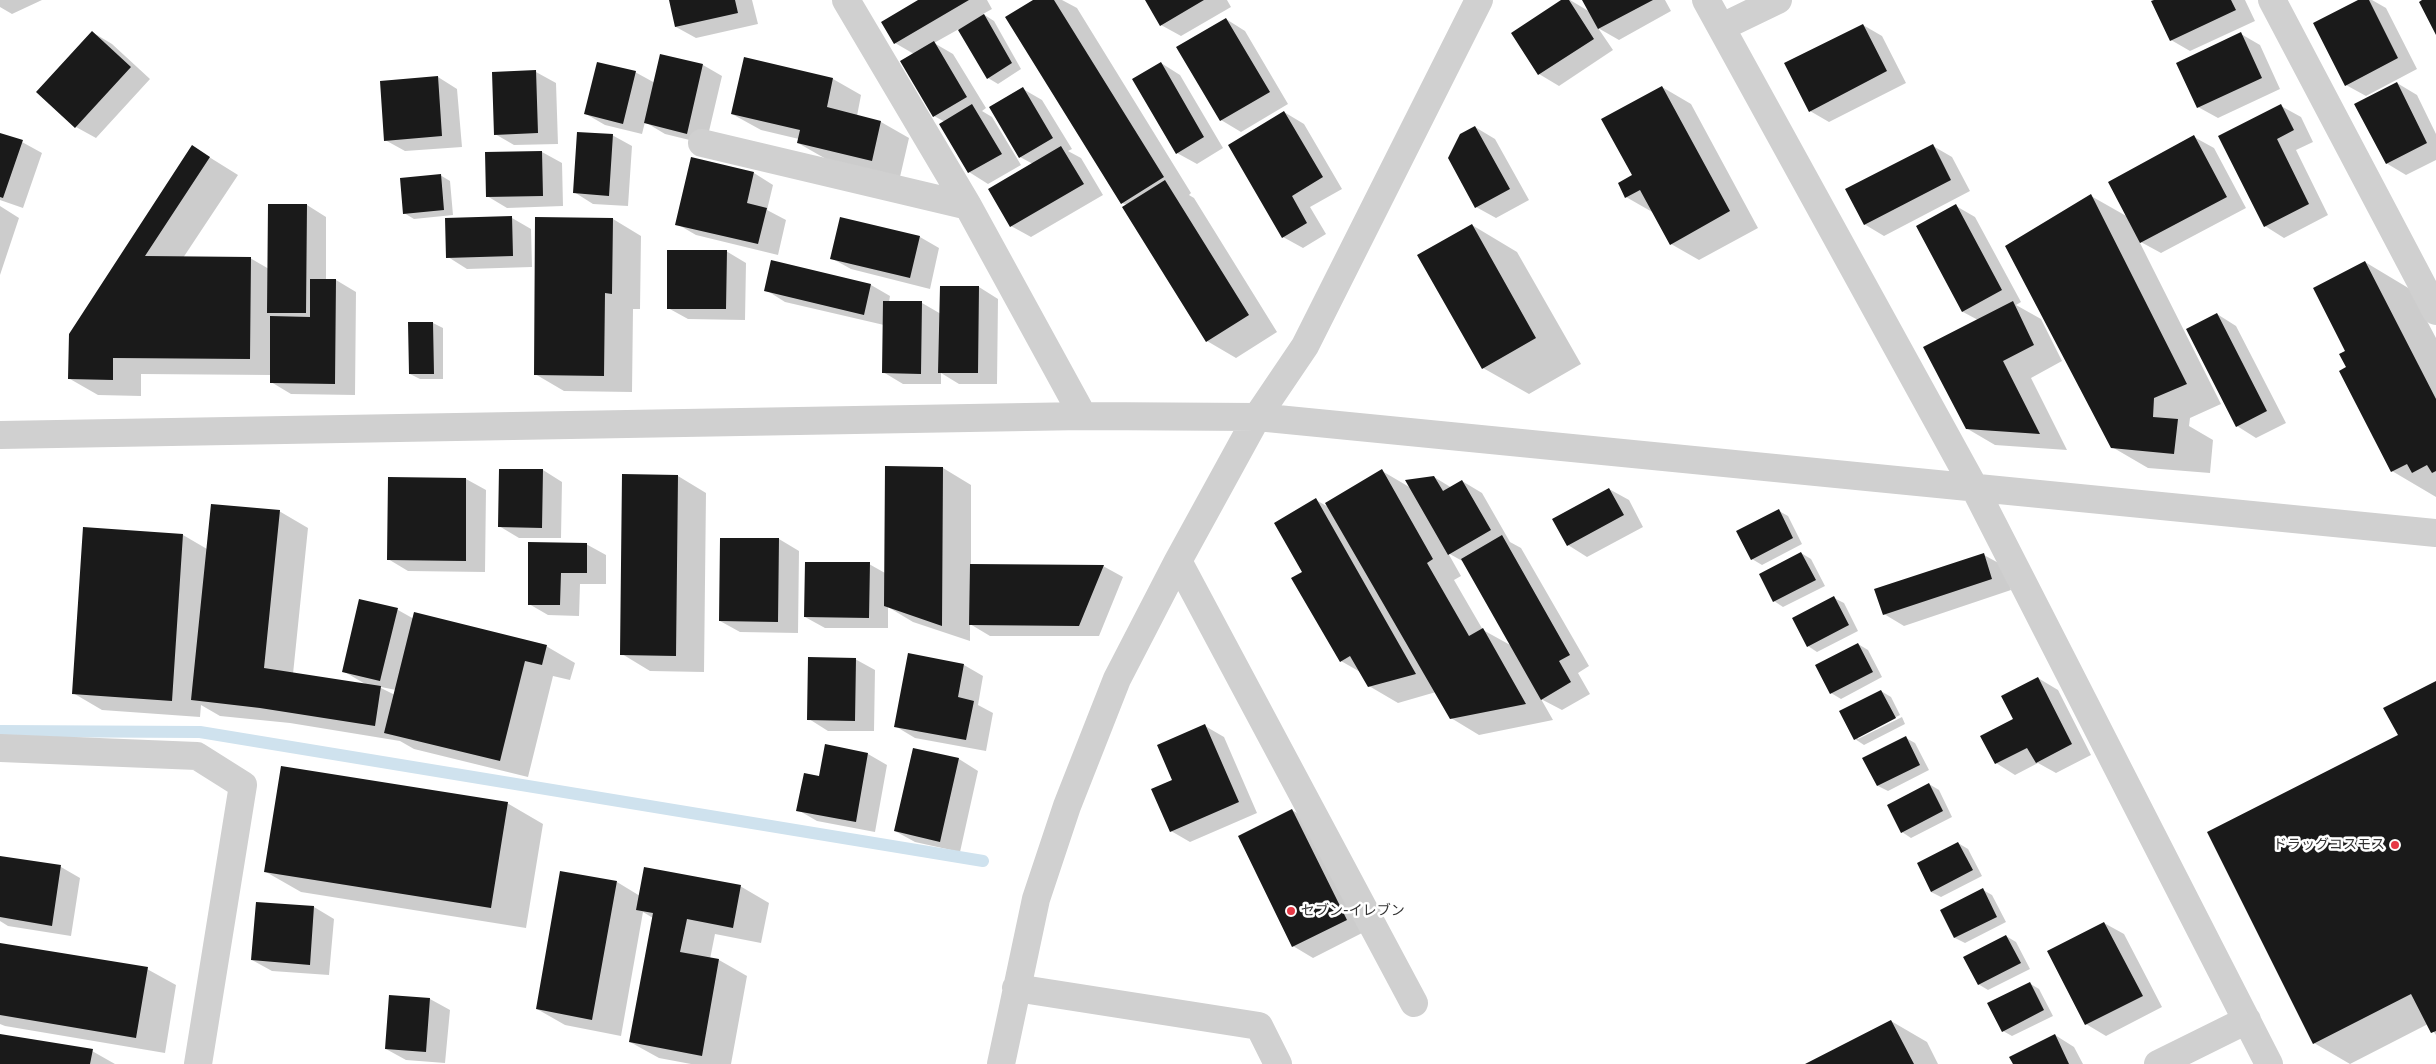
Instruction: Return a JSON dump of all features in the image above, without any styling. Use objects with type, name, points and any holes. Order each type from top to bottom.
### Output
[{"type":"street","points":[[846,0],[968,206],[1084,416]]},
{"type":"street","points":[[1001,1064],[1036,899],[1067,806],[1117,680],[1178,561],[1257,417],[1305,346],[1479,0]]},
{"type":"street","points":[[1706,0],[1974,487],[2269,1064]]},
{"type":"street","points":[[1722,27],[1778,0]]},
{"type":"street","points":[[2272,0],[2436,311]]},
{"type":"street","points":[[702,142],[968,206]]},
{"type":"street","points":[[0,435],[1084,416],[1257,417],[2436,533]]},
{"type":"street","points":[[1178,561],[1414,1003]]},
{"type":"street","points":[[0,748],[197,756],[243,785],[198,1064]]},
{"type":"street","points":[[1016,988],[1259,1026],[1278,1064]]},
{"type":"street","points":[[2158,1064],[2247,1020]]},
{"type":"building","points":[[669,0],[735,0],[738,13],[675,27]]},
{"type":"building","points":[[918,0],[969,0],[894,44],[881,22]]},
{"type":"building","points":[[1033,0],[1054,0],[1164,177],[1121,204],[1005,17]]},
{"type":"building","points":[[1145,0],[1204,0],[1160,26]]},
{"type":"building","points":[[1561,0],[1569,0],[1594,39],[1538,75],[1511,33]]},
{"type":"building","points":[[1582,0],[1653,0],[1598,29]]},
{"type":"building","points":[[2231,0],[2236,10],[2170,41],[2151,1]]},
{"type":"building","points":[[2358,0],[2369,0],[2398,58],[2345,86],[2313,23]]},
{"type":"building","points":[[2422,0],[2436,0],[2436,35],[2419,2]]},
{"type":"building","points":[[984,14],[1012,63],[987,79],[958,30]]},
{"type":"building","points":[[1226,18],[1270,92],[1220,121],[1176,47]]},
{"type":"building","points":[[1863,24],[1887,71],[1809,112],[1784,63]]},
{"type":"building","points":[[92,31],[131,67],[75,128],[36,92]]},
{"type":"building","points":[[2241,32],[2262,78],[2197,108],[2176,63]]},
{"type":"building","points":[[934,41],[967,97],[933,117],[900,61]]},
{"type":"building","points":[[660,54],[703,64],[687,134],[644,123]]},
{"type":"building","points":[[744,57],[833,78],[827,107],[881,121],[872,161],[797,143],[800,130],[731,114]]},
{"type":"building","points":[[597,62],[636,71],[623,124],[584,114]]},
{"type":"building","points":[[1161,62],[1204,137],[1176,154],[1132,79]]},
{"type":"building","points":[[536,70],[538,133],[494,135],[492,72]]},
{"type":"building","points":[[438,76],[442,136],[384,141],[380,81]]},
{"type":"building","points":[[2397,82],[2427,143],[2386,164],[2354,104]]},
{"type":"building","points":[[1662,86],[1730,211],[1670,245],[1640,190],[1625,198],[1618,183],[1632,175],[1601,119]]},
{"type":"building","points":[[1023,87],[1053,138],[1019,158],[989,107]]},
{"type":"building","points":[[972,104],[1002,154],[968,173],[939,124]]},
{"type":"building","points":[[2281,104],[2294,130],[2277,139],[2309,204],[2264,227],[2218,136]]},
{"type":"building","points":[[1284,111],[1323,177],[1292,196],[1307,223],[1282,238],[1228,145]]},
{"type":"building","points":[[1475,126],[1510,189],[1475,208],[1448,158],[1460,134]]},
{"type":"building","points":[[577,132],[613,134],[609,196],[573,193]]},
{"type":"building","points":[[0,133],[23,140],[3,198],[0,197]]},
{"type":"building","points":[[2194,135],[2227,197],[2140,243],[2108,182]]},
{"type":"building","points":[[1933,144],[1951,180],[1864,225],[1845,189]]},
{"type":"building","points":[[192,145],[210,157],[145,256],[251,257],[250,359],[113,358],[113,380],[68,379],[69,334]]},
{"type":"building","points":[[1061,146],[1084,184],[1010,227],[988,189]]},
{"type":"building","points":[[542,151],[543,196],[486,197],[485,152]]},
{"type":"building","points":[[691,157],[754,172],[747,203],[767,208],[758,244],[675,225]]},
{"type":"building","points":[[441,174],[444,210],[403,214],[400,178]]},
{"type":"building","points":[[1165,180],[1249,315],[1206,342],[1122,207]]},
{"type":"building","points":[[2091,194],[2187,384],[2154,398],[2153,417],[2178,419],[2174,454],[2111,448],[2005,246]]},
{"type":"building","points":[[268,204],[307,204],[306,313],[267,313]]},
{"type":"building","points":[[1956,204],[2002,290],[1962,312],[1916,226]]},
{"type":"building","points":[[512,216],[513,256],[446,258],[445,218]]},
{"type":"building","points":[[535,217],[613,218],[612,294],[605,293],[604,376],[534,375]]},
{"type":"building","points":[[840,217],[920,236],[910,278],[830,259]]},
{"type":"building","points":[[1472,224],[1536,338],[1482,369],[1417,255]]},
{"type":"building","points":[[667,250],[727,250],[726,309],[667,309]]},
{"type":"building","points":[[771,260],[871,284],[864,315],[764,291]]},
{"type":"building","points":[[2365,261],[2436,399],[2436,471],[2432,473],[2427,465],[2412,473],[2407,464],[2391,472],[2339,371],[2346,367],[2339,354],[2345,351],[2313,288]]},
{"type":"building","points":[[310,279],[336,279],[335,384],[270,383],[270,316],[310,317]]},
{"type":"building","points":[[940,286],[979,286],[978,373],[938,373]]},
{"type":"building","points":[[883,301],[922,301],[921,374],[882,373]]},
{"type":"building","points":[[2013,301],[2034,345],[2003,361],[2040,434],[1966,429],[1923,347]]},
{"type":"building","points":[[2217,313],[2267,411],[2236,427],[2186,329]]},
{"type":"building","points":[[408,322],[433,322],[434,374],[409,374]]},
{"type":"building","points":[[885,466],[943,467],[942,626],[884,606]]},
{"type":"building","points":[[499,469],[543,469],[542,528],[498,527]]},
{"type":"building","points":[[1382,469],[1433,559],[1427,563],[1469,636],[1483,628],[1526,704],[1450,719],[1325,503]]},
{"type":"building","points":[[622,474],[678,475],[676,656],[620,655]]},
{"type":"building","points":[[1434,476],[1443,491],[1462,480],[1491,530],[1448,555],[1405,480]]},
{"type":"building","points":[[388,477],[466,478],[466,561],[387,560]]},
{"type":"building","points":[[1609,488],[1624,515],[1567,546],[1552,519]]},
{"type":"building","points":[[1316,498],[1416,674],[1368,687],[1350,656],[1340,662],[1291,578],[1302,572],[1274,523]]},
{"type":"building","points":[[211,504],[280,510],[264,668],[381,686],[375,726],[260,708],[191,700]]},
{"type":"building","points":[[1779,509],[1793,538],[1751,560],[1736,531]]},
{"type":"building","points":[[83,527],[183,534],[172,701],[72,694]]},
{"type":"building","points":[[1502,535],[1570,655],[1559,661],[1571,682],[1541,700],[1461,559]]},
{"type":"building","points":[[720,538],[779,538],[778,622],[719,621]]},
{"type":"building","points":[[528,542],[587,543],[587,573],[561,573],[560,605],[528,605]]},
{"type":"building","points":[[1801,552],[1816,580],[1773,602],[1759,574]]},
{"type":"building","points":[[1984,553],[1992,579],[1883,615],[1874,589]]},
{"type":"building","points":[[805,562],[870,562],[869,618],[804,617]]},
{"type":"building","points":[[970,564],[1104,565],[1079,626],[969,625]]},
{"type":"building","points":[[1834,596],[1849,625],[1807,647],[1792,618]]},
{"type":"building","points":[[359,599],[398,608],[380,681],[342,672]]},
{"type":"building","points":[[414,612],[547,645],[542,665],[525,661],[500,761],[384,733]]},
{"type":"building","points":[[1858,643],[1873,672],[1830,694],[1815,665]]},
{"type":"building","points":[[908,653],[964,664],[958,697],[974,701],[966,740],[894,727]]},
{"type":"building","points":[[808,657],[856,658],[855,721],[807,720]]},
{"type":"building","points":[[2038,677],[2072,744],[2036,763],[2027,748],[1995,764],[1980,736],[2013,719],[2001,696]]},
{"type":"building","points":[[2436,681],[2436,1031],[2431,1033],[2411,994],[2313,1044],[2207,832],[2398,735],[2383,708]]},
{"type":"building","points":[[1881,690],[1896,718],[1854,740],[1839,711]]},
{"type":"building","points":[[1205,724],[1239,802],[1170,832],[1151,789],[1172,780],[1157,745]]},
{"type":"building","points":[[1906,736],[1920,765],[1877,786],[1862,758]]},
{"type":"building","points":[[825,744],[868,753],[856,822],[796,811],[804,773],[819,776]]},
{"type":"building","points":[[913,748],[959,758],[940,842],[894,831]]},
{"type":"building","points":[[281,766],[508,802],[491,908],[264,872]]},
{"type":"building","points":[[1929,783],[1943,811],[1901,833],[1887,805]]},
{"type":"building","points":[[1292,809],[1347,920],[1292,947],[1238,836]]},
{"type":"building","points":[[1958,842],[1973,870],[1931,892],[1917,863]]},
{"type":"building","points":[[0,856],[61,865],[52,926],[0,917]]},
{"type":"building","points":[[644,867],[741,885],[733,928],[687,919],[680,952],[719,959],[702,1056],[629,1042],[653,913],[636,910]]},
{"type":"building","points":[[560,871],[617,881],[592,1020],[536,1009]]},
{"type":"building","points":[[1983,888],[1997,917],[1954,938],[1940,910]]},
{"type":"building","points":[[256,902],[314,906],[310,965],[251,960]]},
{"type":"building","points":[[2104,922],[2143,996],[2085,1025],[2047,951]]},
{"type":"building","points":[[2006,935],[2021,963],[1978,985],[1963,957]]},
{"type":"building","points":[[0,943],[148,967],[136,1038],[0,1015]]},
{"type":"building","points":[[2030,982],[2044,1010],[2002,1032],[1987,1003]]},
{"type":"building","points":[[389,995],[430,998],[426,1052],[385,1049]]},
{"type":"building","points":[[1891,1020],[1914,1064],[1805,1064]]},
{"type":"building","points":[[0,1034],[93,1049],[90,1064],[0,1064]]},
{"type":"building","points":[[2055,1034],[2069,1064],[2013,1064],[2009,1057]]},
{"type":"waterway","points":[[0,731],[200,732],[983,861]]},
{"type":"place","name":"ドラッグコスモス","points":[[2395,845]]},
{"type":"place","name":"セブン-イレブン","points":[[1291,911]]}]
